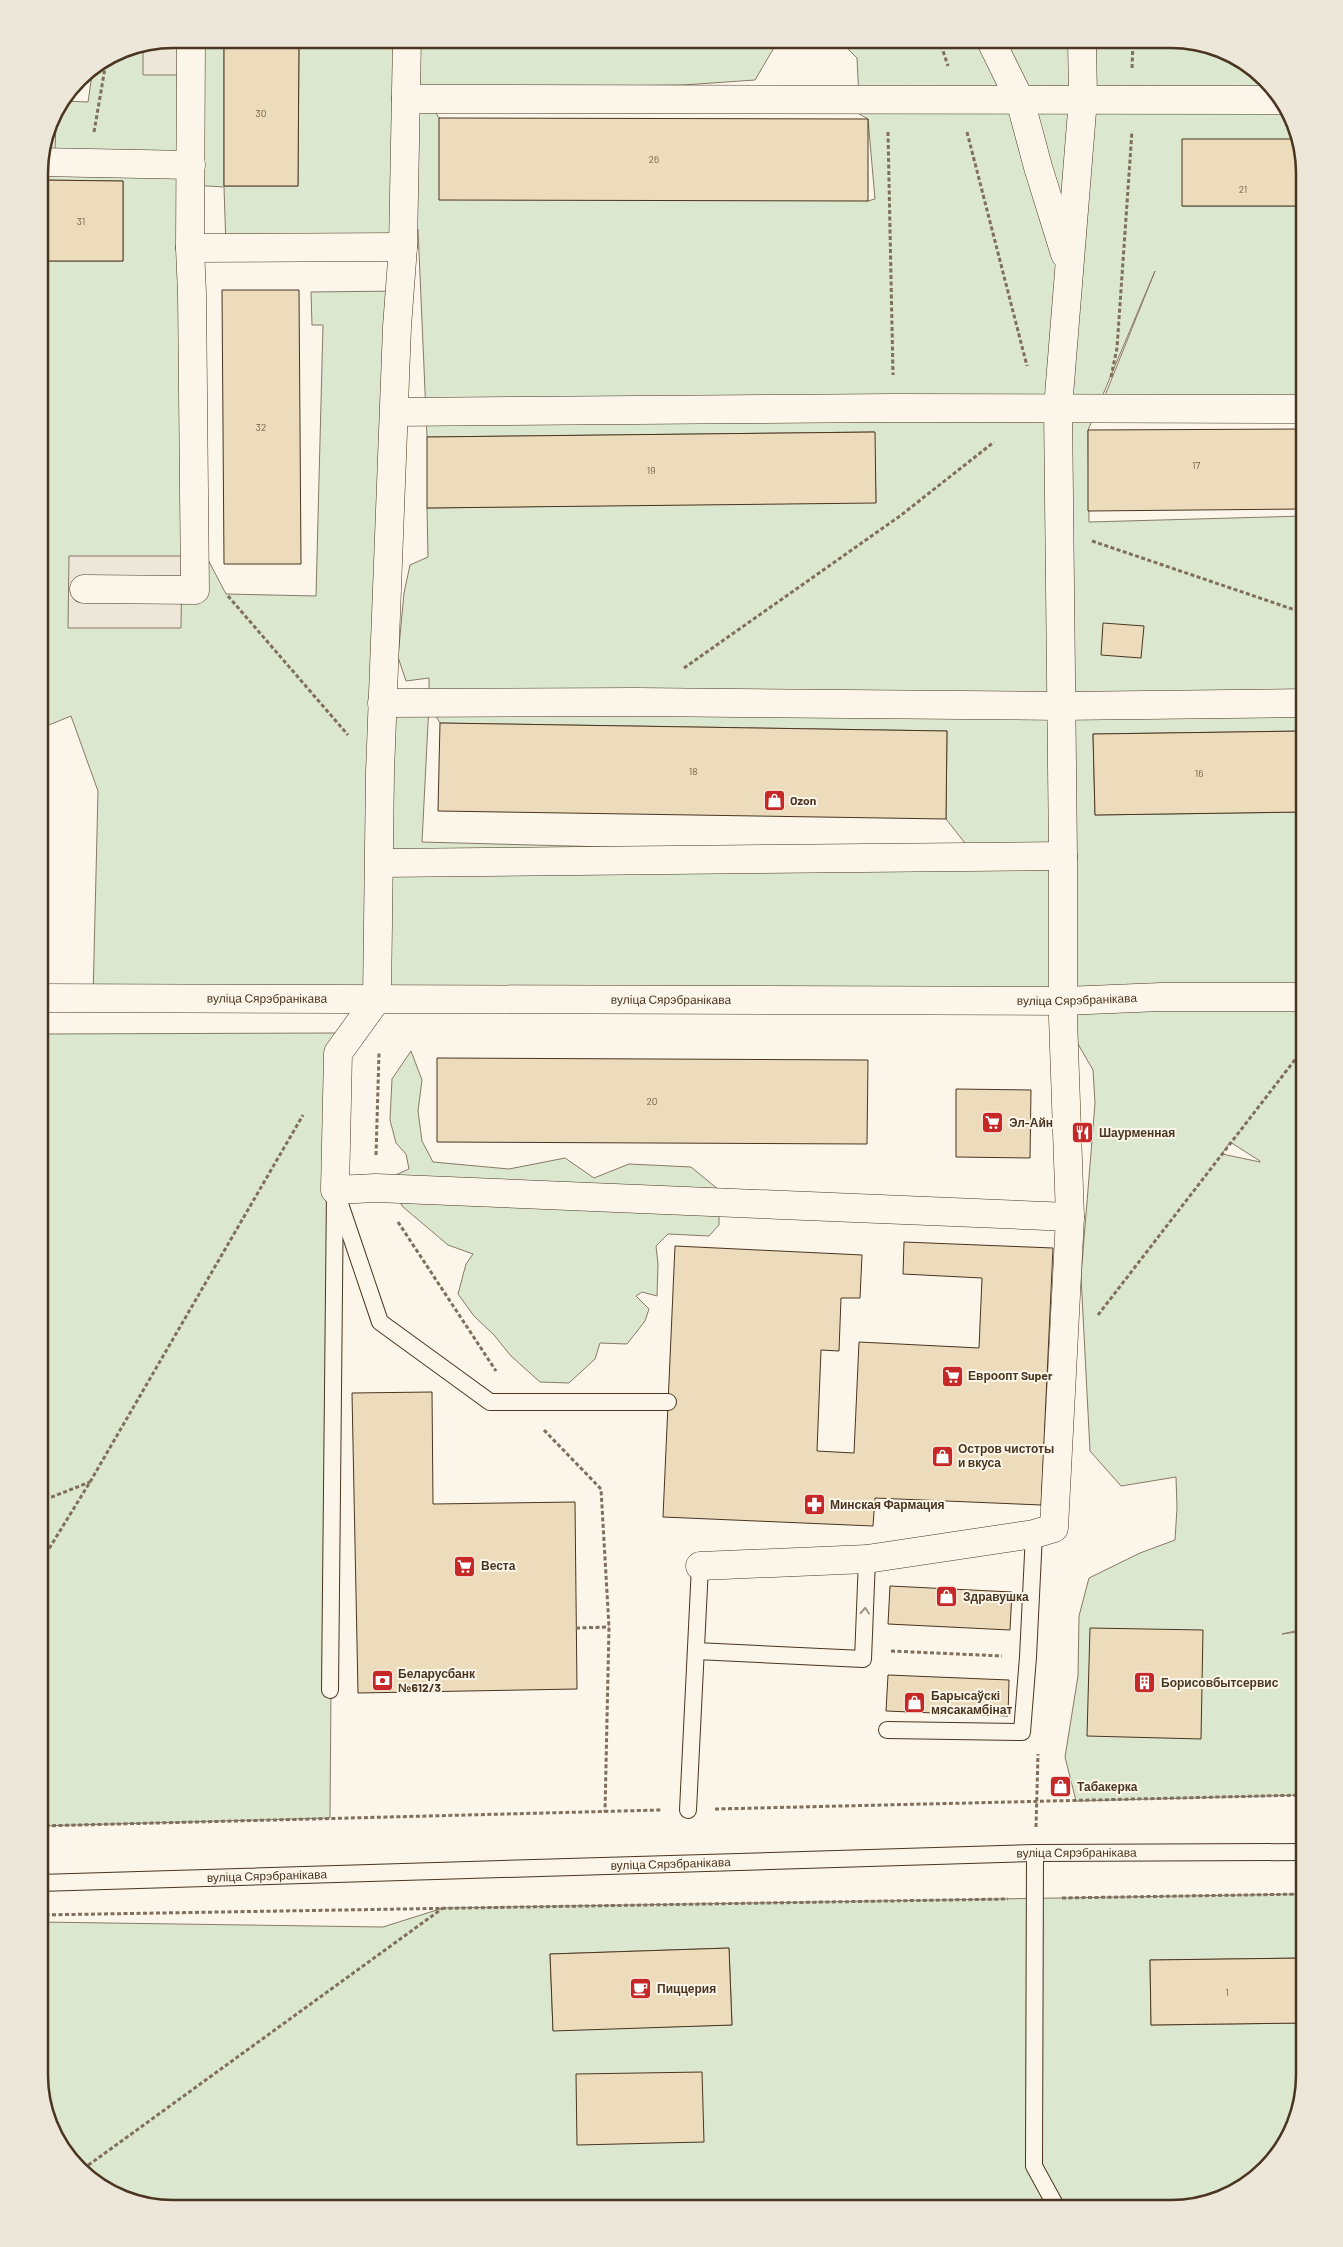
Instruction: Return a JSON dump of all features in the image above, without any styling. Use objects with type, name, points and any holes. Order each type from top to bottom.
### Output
[{"type":"street","points":[[84,589],[195,590],[190,248],[191,48]]},
{"type":"street","points":[[407,48],[403,247],[397,327],[382,703],[378,998],[338,1053],[336,1190],[376,1188],[1070,1217]]},
{"type":"street","points":[[994,48],[1020,100],[1038,167],[1069,267]]},
{"type":"street","points":[[700,1566],[867,1559],[1034,1534],[1054,1528],[1070,1217],[1064,1000],[1060,531],[1048,408],[1069,267],[1082,99],[1082,48]]},
{"type":"street","points":[[406,99],[1272,100]]},
{"type":"street","points":[[48,162],[191,165]]},
{"type":"street","points":[[190,248],[403,247]]},
{"type":"street","points":[[395,412],[894,408],[1296,409]]},
{"type":"street","points":[[382,703],[646,702],[1061,706],[1296,703]]},
{"type":"street","points":[[380,862],[1064,856]]},
{"type":"street","name":"вуліца Сярэбранікава","points":[[48,998],[1064,1000],[1161,997],[1296,997]]},
{"type":"lane","points":[[336,1190],[380,1322],[490,1402],[668,1402]]},
{"type":"lane","points":[[330,1690],[336,1190]]},
{"type":"lane","points":[[887,1730],[1022,1732],[1034,1534]]},
{"type":"lane","points":[[696,1651],[863,1660],[867,1559]]},
{"type":"lane","points":[[688,1810],[700,1566]]},
{"type":"lane","name":"вуліца Сярэбранікава","points":[[48,1883],[1035,1853],[1296,1852]]},
{"type":"lane","points":[[1035,1853],[1034,2166],[1053,2200]]},
{"type":"path","points":[[683,669],[900,516],[1048,408],[959,100],[942,48]]},
{"type":"path","points":[[1100,408],[1111,378],[1116,348],[1134,99],[1133,48]]},
{"type":"path","points":[[90,163],[104,68]]},
{"type":"path","points":[[887,99],[894,408]]},
{"type":"path","points":[[1060,531],[1296,610]]},
{"type":"path","points":[[226,594],[380,772]]},
{"type":"path","points":[[378,998],[376,1188],[516,1401],[601,1489],[609,1627],[605,1812]]},
{"type":"path","points":[[1097,1316],[1296,1058]]},
{"type":"path","points":[[48,1550],[90,1482],[304,1113]]},
{"type":"path","points":[[48,1498],[90,1482]]},
{"type":"path","points":[[576,1628],[609,1627]]},
{"type":"path","points":[[881,1650],[1028,1657]]},
{"type":"path","points":[[48,1915],[1296,1894]]},
{"type":"path","points":[[87,2166],[443,1908]]},
{"type":"green space","points":[[164,48],[224,48],[224,186],[298,186],[299,48],[774,48],[755,80],[683,85],[421,88],[439,118],[868,201],[875,199],[868,119],[833,99],[859,98],[857,58],[847,48],[1179,48],[1211,54],[1226,60],[1253,78],[1265,90],[1283,117],[1291,142],[1182,206],[1296,206],[1296,409],[1100,408],[1155,271],[1088,430],[1089,522],[1296,516],[1296,731],[1093,734],[1095,815],[1296,812],[1296,1631],[1282,1634],[1296,1632],[1296,1795],[1076,1801],[1065,1757],[1078,1676],[1079,1616],[1089,1578],[1140,1553],[1175,1540],[1177,1508],[1176,1477],[1121,1486],[1090,1451],[1081,1276],[1095,1103],[1093,1070],[1063,1018],[1063,1001],[93,998],[98,791],[71,716],[48,725],[48,261],[123,261],[123,181],[48,180],[50,148],[54,132],[64,110],[70,101],[88,102],[92,77],[110,64],[132,54]],"holes":[[[191,185],[224,187],[226,248],[403,247],[418,229],[427,437],[874,432],[876,502],[427,508],[428,557],[410,565],[404,593],[398,657],[406,681],[429,678],[429,702],[382,702],[400,291],[311,292],[312,325],[323,325],[316,596],[226,594],[194,533]],[[429,704],[440,723],[947,731],[946,819],[976,857],[422,842]],[[1230,1142],[1260,1161],[1260,1162],[1222,1154]]]},
{"type":"green space","points":[[336,1033],[330,1818],[48,1826],[48,1034]]},
{"type":"green space","points":[[411,1051],[422,1080],[418,1111],[422,1141],[433,1162],[509,1169],[565,1158],[594,1178],[629,1164],[691,1167],[719,1190],[719,1225],[709,1236],[668,1234],[656,1246],[658,1264],[657,1296],[642,1292],[636,1296],[649,1309],[645,1321],[627,1344],[600,1343],[595,1359],[569,1383],[540,1382],[511,1356],[494,1335],[474,1316],[458,1294],[466,1264],[473,1254],[448,1245],[402,1206],[391,1177],[409,1169],[406,1154],[396,1143],[390,1120],[392,1079]]},
{"type":"green space","points":[[1296,1894],[1296,1958],[1150,1960],[1151,2025],[1296,2023],[1296,2075],[1291,2107],[1283,2130],[1265,2157],[1253,2169],[1226,2187],[1211,2193],[1171,2200],[164,2199],[132,2193],[117,2187],[90,2169],[78,2157],[60,2130],[50,2099],[48,2075],[48,1922],[383,1927],[443,1908]],"holes":[[[729,1948],[732,2025],[553,2030],[550,1954]]]},
{"type":"shaded area","points":[[180,48],[180,75],[143,75],[143,51]]},
{"type":"shaded area","points":[[56,128],[55,155],[49,155]]},
{"type":"shaded area","points":[[69,556],[182,556],[181,628],[68,628]]},
{"type":"building","points":[[224,48],[299,48],[298,186],[224,186]]},
{"type":"building","points":[[439,118],[868,119],[868,201],[439,200]]},
{"type":"building","points":[[1182,139],[1291,139],[1296,172],[1296,206],[1182,206]]},
{"type":"building","points":[[48,180],[123,181],[123,261],[48,261]]},
{"type":"building","points":[[222,290],[299,290],[301,564],[224,564]]},
{"type":"building","points":[[1296,429],[1296,509],[1088,511],[1088,430]]},
{"type":"building","points":[[875,432],[876,503],[427,508],[427,437]]},
{"type":"building","points":[[1103,623],[1144,626],[1141,658],[1101,655]]},
{"type":"building","points":[[440,723],[947,731],[946,819],[438,811]]},
{"type":"building","points":[[1296,731],[1296,812],[1095,815],[1093,734]]},
{"type":"building","points":[[437,1058],[868,1060],[867,1144],[437,1142]]},
{"type":"building","name":"Эл-Айн","points":[[956,1089],[1031,1090],[1030,1158],[956,1157]]},
{"type":"building","name":"Евроопт Super","points":[[904,1242],[1053,1248],[1041,1505],[875,1498],[873,1526],[663,1517],[675,1246],[862,1255],[860,1298],[841,1298],[839,1351],[821,1350],[817,1451],[854,1453],[859,1342],[979,1348],[982,1278],[903,1274]]},
{"type":"building","name":"Веста","points":[[432,1392],[433,1504],[575,1502],[577,1689],[358,1693],[352,1393]]},
{"type":"building","points":[[890,1586],[1012,1592],[1010,1630],[888,1624]]},
{"type":"building","name":"Борисовбытсервис","points":[[1090,1628],[1203,1630],[1201,1739],[1087,1736]]},
{"type":"building","points":[[888,1675],[1009,1680],[1008,1716],[886,1711]]},
{"type":"building","name":"Пиццерия","points":[[729,1948],[732,2025],[553,2031],[550,1954]]},
{"type":"building","points":[[1296,1958],[1296,2023],[1151,2025],[1150,1960]]},
{"type":"building","points":[[702,2072],[704,2142],[577,2145],[576,2074]]},
{"type":"place","name":"Ozon","points":[[774,801]]},
{"type":"place","name":"Эл-Айн","points":[[993,1123]]},
{"type":"place","name":"Шаурменная","points":[[1083,1133]]},
{"type":"place","name":"Евроопт Super","points":[[952,1376]]},
{"type":"place","name":"Остров чистоты и вкуса","points":[[942,1456]]},
{"type":"place","name":"Минская Фармация","points":[[814,1505]]},
{"type":"place","name":"Веста","points":[[465,1566]]},
{"type":"place","name":"Здравушка","points":[[947,1597]]},
{"type":"place","name":"Беларусбанк №612/3","points":[[382,1681]]},
{"type":"place","name":"Борисовбытсервис","points":[[1145,1683]]},
{"type":"place","name":"Барысаўскі мясакамбінат","points":[[915,1703]]},
{"type":"place","name":"Табакерка","points":[[1061,1787]]},
{"type":"place","name":"Пиццерия","points":[[641,1989]]}]
